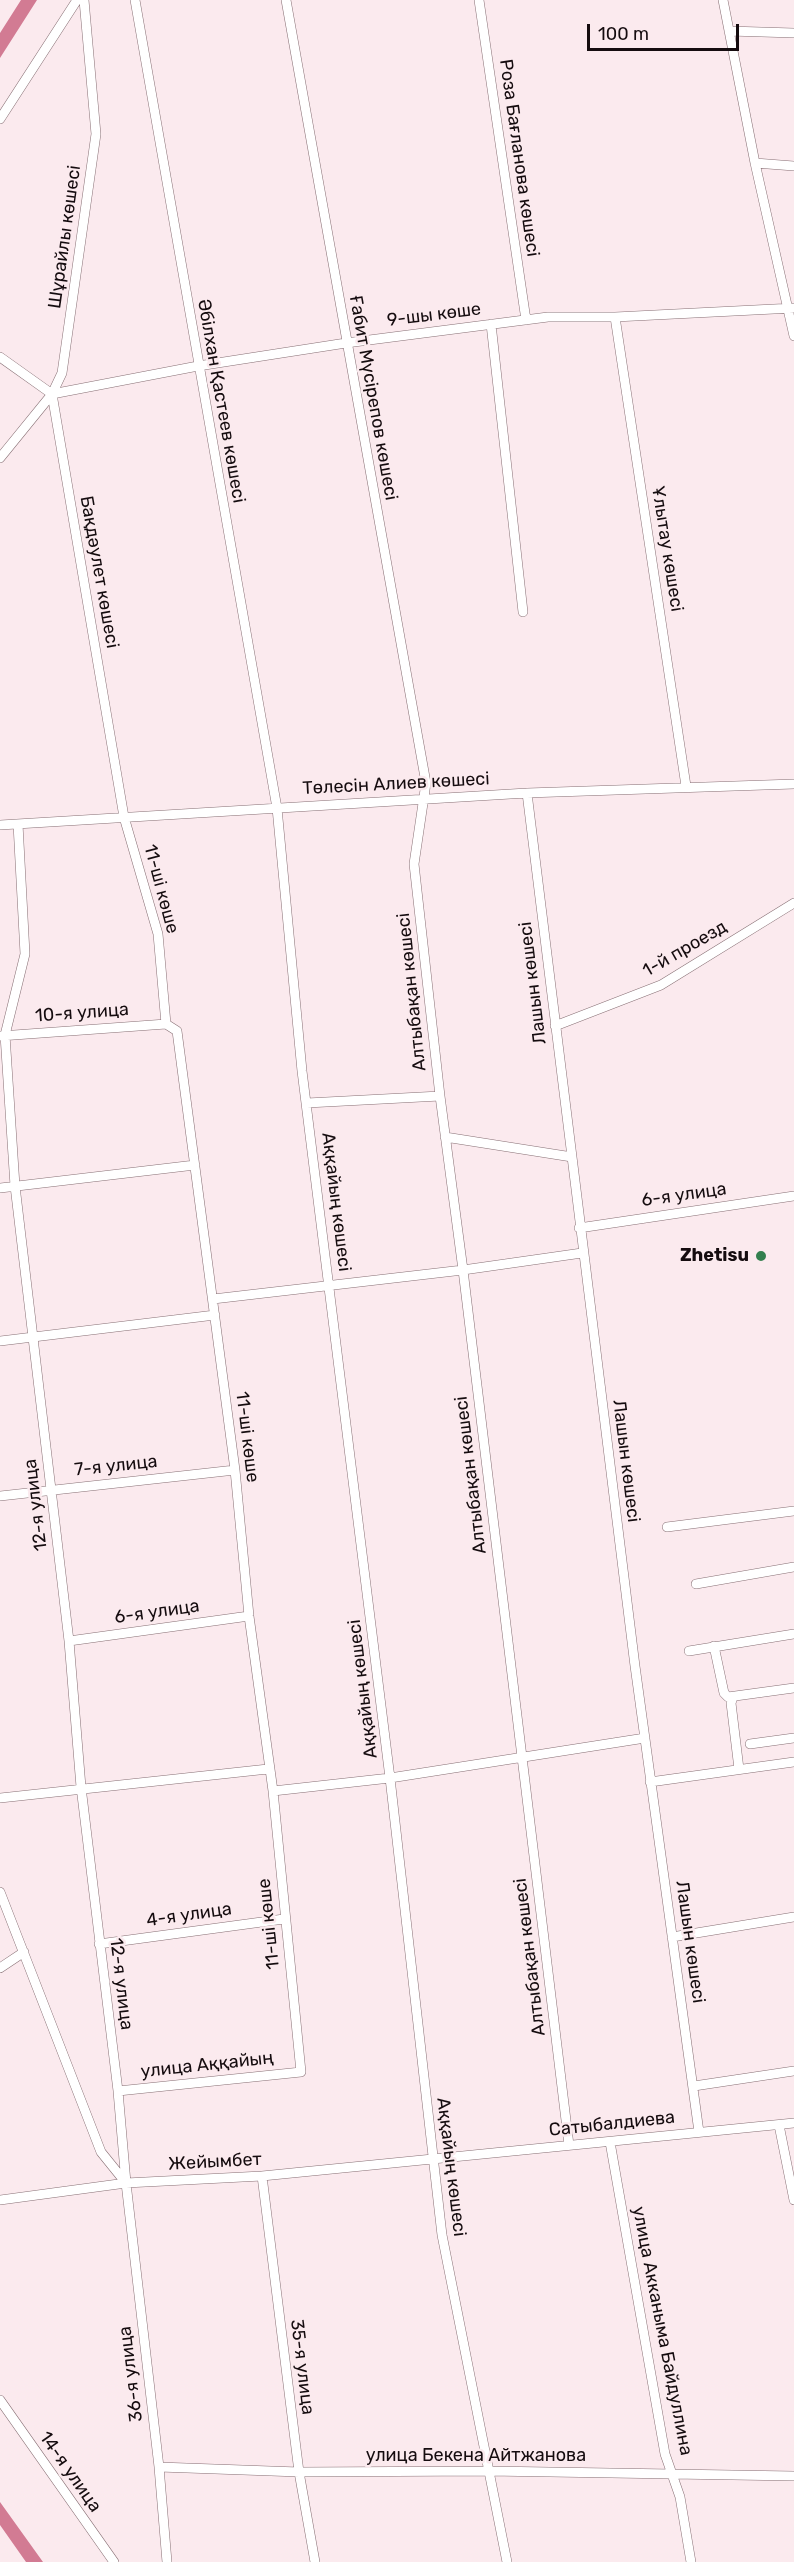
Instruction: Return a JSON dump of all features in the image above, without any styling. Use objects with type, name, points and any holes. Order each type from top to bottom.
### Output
[{"type":"street","points":[[0,119],[78,0]]},
{"type":"street","name":"Шұрайлы көшесі","points":[[0,458],[52,394],[62,373],[96,134],[84,0]]},
{"type":"street","name":"Әбілхан Қастеев көшесi","points":[[135,0],[276,808]]},
{"type":"street","name":"Ғабит Мүсірепов көшесi","points":[[286,0],[426,783],[422,800]]},
{"type":"street","name":"Роза Бағланова көшесi","points":[[479,0],[526,320]]},
{"type":"street","points":[[723,0],[755,163],[791,307],[794,336]]},
{"type":"street","points":[[729,31],[794,33]]},
{"type":"street","points":[[755,163],[794,166]]},
{"type":"street","name":"9-шы көше","points":[[52,394],[198,366],[346,343],[548,317],[615,317],[791,307]]},
{"type":"street","name":"Ұлытау көшесi","points":[[615,317],[686,786]]},
{"type":"street","points":[[491,324],[523,612]]},
{"type":"street","points":[[0,357],[52,394]]},
{"type":"street","name":"Бақдәулет көшесi","points":[[52,394],[124,818]]},
{"type":"street","name":"Төлесін Алиев көшесі","points":[[0,825],[527,793],[794,784]]},
{"type":"street","name":"Лашын көшесі","points":[[527,793],[582,1253],[699,2132]]},
{"type":"street","name":"Алтыбақан көшесі","points":[[422,800],[414,864],[440,1096],[569,2145]]},
{"type":"street","name":"Аққайың көшесі","points":[[276,808],[302,1071],[390,1778],[442,2235],[507,2562]]},
{"type":"street","name":"11-ші көше","points":[[124,818],[158,934],[166,1024],[177,1030],[235,1470],[249,1616],[268,1769],[273,1791],[300,2072]]},
{"type":"street","name":"12-я улица","points":[[18,824],[26,954],[2,1036],[15,1186],[69,1641],[81,1787],[118,2091],[126,2183]]},
{"type":"street","name":"1-й проезд","points":[[555,1026],[661,985],[794,903]]},
{"type":"street","name":"10-я улица","points":[[2,1036],[166,1024]]},
{"type":"street","points":[[307,1103],[440,1096]]},
{"type":"street","points":[[445,1137],[572,1157]]},
{"type":"street","points":[[0,1188],[195,1165]]},
{"type":"street","name":"6-я улица","points":[[579,1228],[794,1196]]},
{"type":"street","points":[[213,1299],[463,1270],[582,1253]]},
{"type":"street","points":[[0,1341],[215,1315]]},
{"type":"street","name":"7-я улица","points":[[0,1496],[235,1470]]},
{"type":"street","points":[[667,1527],[794,1511]]},
{"type":"street","points":[[696,1584],[794,1567]]},
{"type":"street","name":"6-я улица","points":[[69,1641],[249,1616]]},
{"type":"street","points":[[689,1651],[794,1634]]},
{"type":"street","points":[[714,1646],[724,1693],[733,1697],[794,1688]]},
{"type":"street","points":[[733,1697],[731,1703],[739,1769]]},
{"type":"street","points":[[273,1791],[390,1778],[645,1738]]},
{"type":"street","points":[[750,1744],[794,1738]]},
{"type":"street","points":[[651,1782],[794,1762]]},
{"type":"street","points":[[0,1798],[81,1787],[268,1769]]},
{"type":"street","points":[[0,1892],[101,2152],[126,2183]]},
{"type":"street","points":[[672,1937],[794,1917]]},
{"type":"street","name":"4-я улица","points":[[99,1944],[284,1919]]},
{"type":"street","points":[[0,1968],[24,1952]]},
{"type":"street","points":[[694,2086],[794,2071]]},
{"type":"street","name":"улица Аққайың","points":[[118,2091],[300,2072]]},
{"type":"street","name":"Сатыбалдиева","points":[[433,2160],[794,2123]]},
{"type":"street","points":[[779,2125],[794,2200]]},
{"type":"street","name":"улица Акканыма Байдуллина","points":[[610,2142],[665,2454],[674,2475],[691,2562]]},
{"type":"street","name":"Жейымбет","points":[[0,2200],[126,2183],[262,2176],[433,2160]]},
{"type":"street","name":"35-я улица","points":[[262,2176],[299,2472],[315,2562]]},
{"type":"street","name":"36-я улица","points":[[126,2183],[159,2467],[166,2562]]},
{"type":"street","name":"14-я улица","points":[[0,2400],[114,2562]]},
{"type":"street","name":"улица Бекена Айтжанова","points":[[159,2467],[299,2472],[489,2471],[794,2476]]},
{"type":"shaded area","points":[[21,0],[37,0],[0,58],[0,33]]},
{"type":"shaded area","points":[[0,2502],[43,2562],[26,2562],[0,2525]]},
{"type":"place","name":"Zhetisu","points":[[761,1256]]}]
